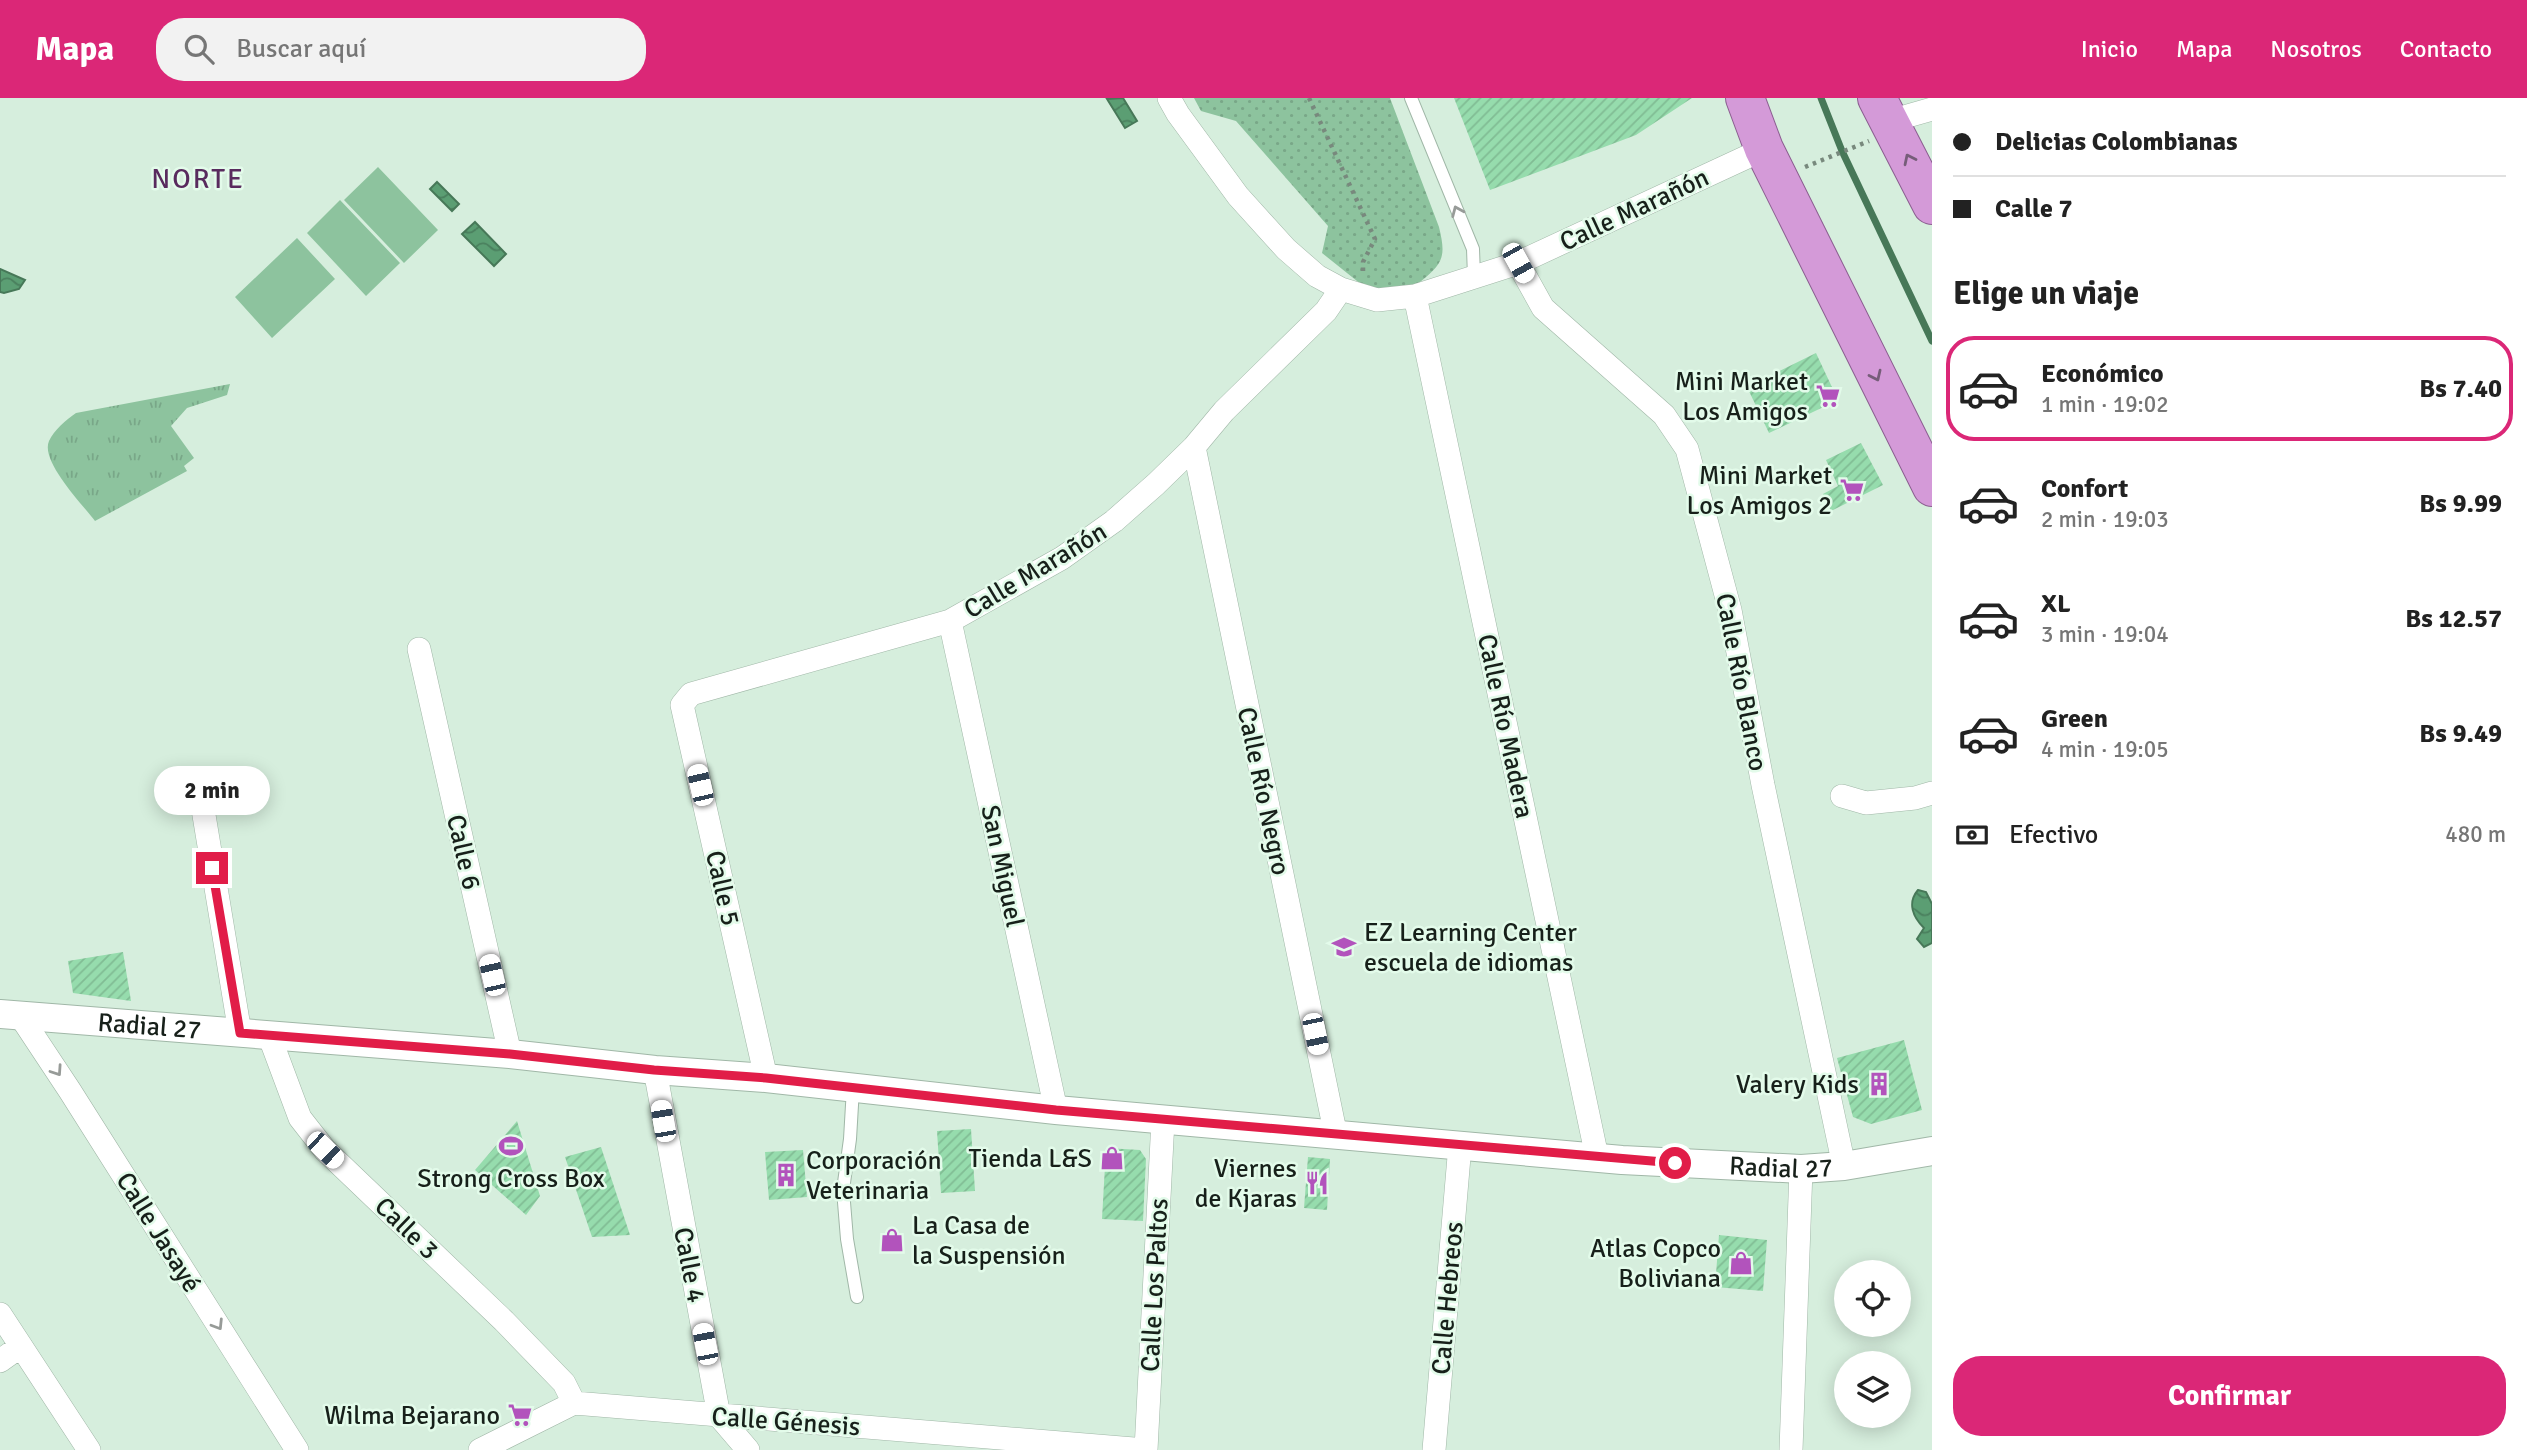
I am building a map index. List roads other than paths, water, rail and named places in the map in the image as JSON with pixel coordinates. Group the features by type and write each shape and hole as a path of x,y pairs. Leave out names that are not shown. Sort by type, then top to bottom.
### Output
{"highway":[{"path":"1745,98 1764,149 1932,487"},
{"path":"1772,98 1800,169 1847,315"},
{"path":"1884,107 1932,205"}],"street":[{"name":"Calle Marañón","path":"1169,98 1238,196 1286,249 1317,276 1352,287 1377,300 1415,296 1518,263 1764,149"},
{"path":"1884,107 1932,108"},
{"name":"Calle Río Blanco","path":"1518,263 1543,308 1664,415 1686,449 1730,610 1763,785 1844,1166"},
{"name":"Calle Marañón","path":"685,699 691,694 950,621 1062,558 1114,521 1194,447 1224,411 1352,287"},
{"name":"Calle Río Madera","path":"1415,296 1597,1157"},
{"name":"Calle Río Negro","path":"1194,447 1336,1136"},
{"name":"San Miguel","path":"950,621 1056,1110"},
{"name":"Calle 6","path":"419,649 510,1054"},
{"name":"Calle 5","path":"685,699 682,705 766,1078"},
{"path":"199,785 240,1033"},
{"path":"1842,796 1866,803 1915,798 1932,793"},
{"name":"Radial 27","path":"10,1014 510,1054 654,1070 766,1078 1056,1110 1675,1163 1801,1169 1844,1166 1932,1151"},
{"name":"Calle Jasayé","path":"10,1014 70,1091 297,1450"},
{"name":"Calle 3","path":"269,1035 300,1118 325,1150 504,1321 564,1383 574,1403"},
{"name":"Calle 4","path":"654,1070 719,1416 748,1450"},
{"name":"Calle Los Paltos","path":"1146,1450 1163,1120"},
{"name":"Calle Hebreos","path":"1434,1450 1460,1145"},
{"path":"1791,1450 1801,1169"},
{"path":"0,1314 89,1450"},
{"path":"0,1361 21,1346"},
{"path":"490,1448 574,1403"},
{"name":"Calle Génesis","path":"574,1403 1146,1450"}],"lane":[{"path":"1411,98 1473,249 1474,275"},
{"path":"853,1088 843,1190 847,1239 857,1297"}],"water":[{"path":"1123,98 1137,121 1125,128 1107,99"},
{"path":"437,182 459,204 452,211 430,189"},
{"path":"475,222 506,254 494,266 462,234"},
{"path":"0,269 25,280 19,289 0,292"},
{"path":"1918,890 1926,892 1932,904 1932,943 1924,947 1917,939 1924,928 1914,915 1912,905"}],"waterway":[{"path":"1821,98 1842,151 1932,341"}],"place":[{"name":"Mini Market Los Amigos","path":"1828,396"},
{"name":"Mini Market Los Amigos 2","path":"1852,490"},
{"name":"EZ Learning Center escuela de idiomas","path":"1344,947"},
{"name":"Valery Kids","path":"1879,1084"},
{"name":"Strong Cross Box","path":"511,1146"},
{"name":"Tienda L&S","path":"1112,1158"},
{"name":"Corporación Veterinaria","path":"786,1175"},
{"name":"Viernes de Kjaras","path":"1317,1183"},
{"name":"La Casa de la Suspensión","path":"892,1240"},
{"name":"Atlas Copco Boliviana","path":"1741,1263"},
{"name":"Wilma Bejarano","path":"520,1415"}],"district":[{"name":"NORTE","path":"198,178"}]}
